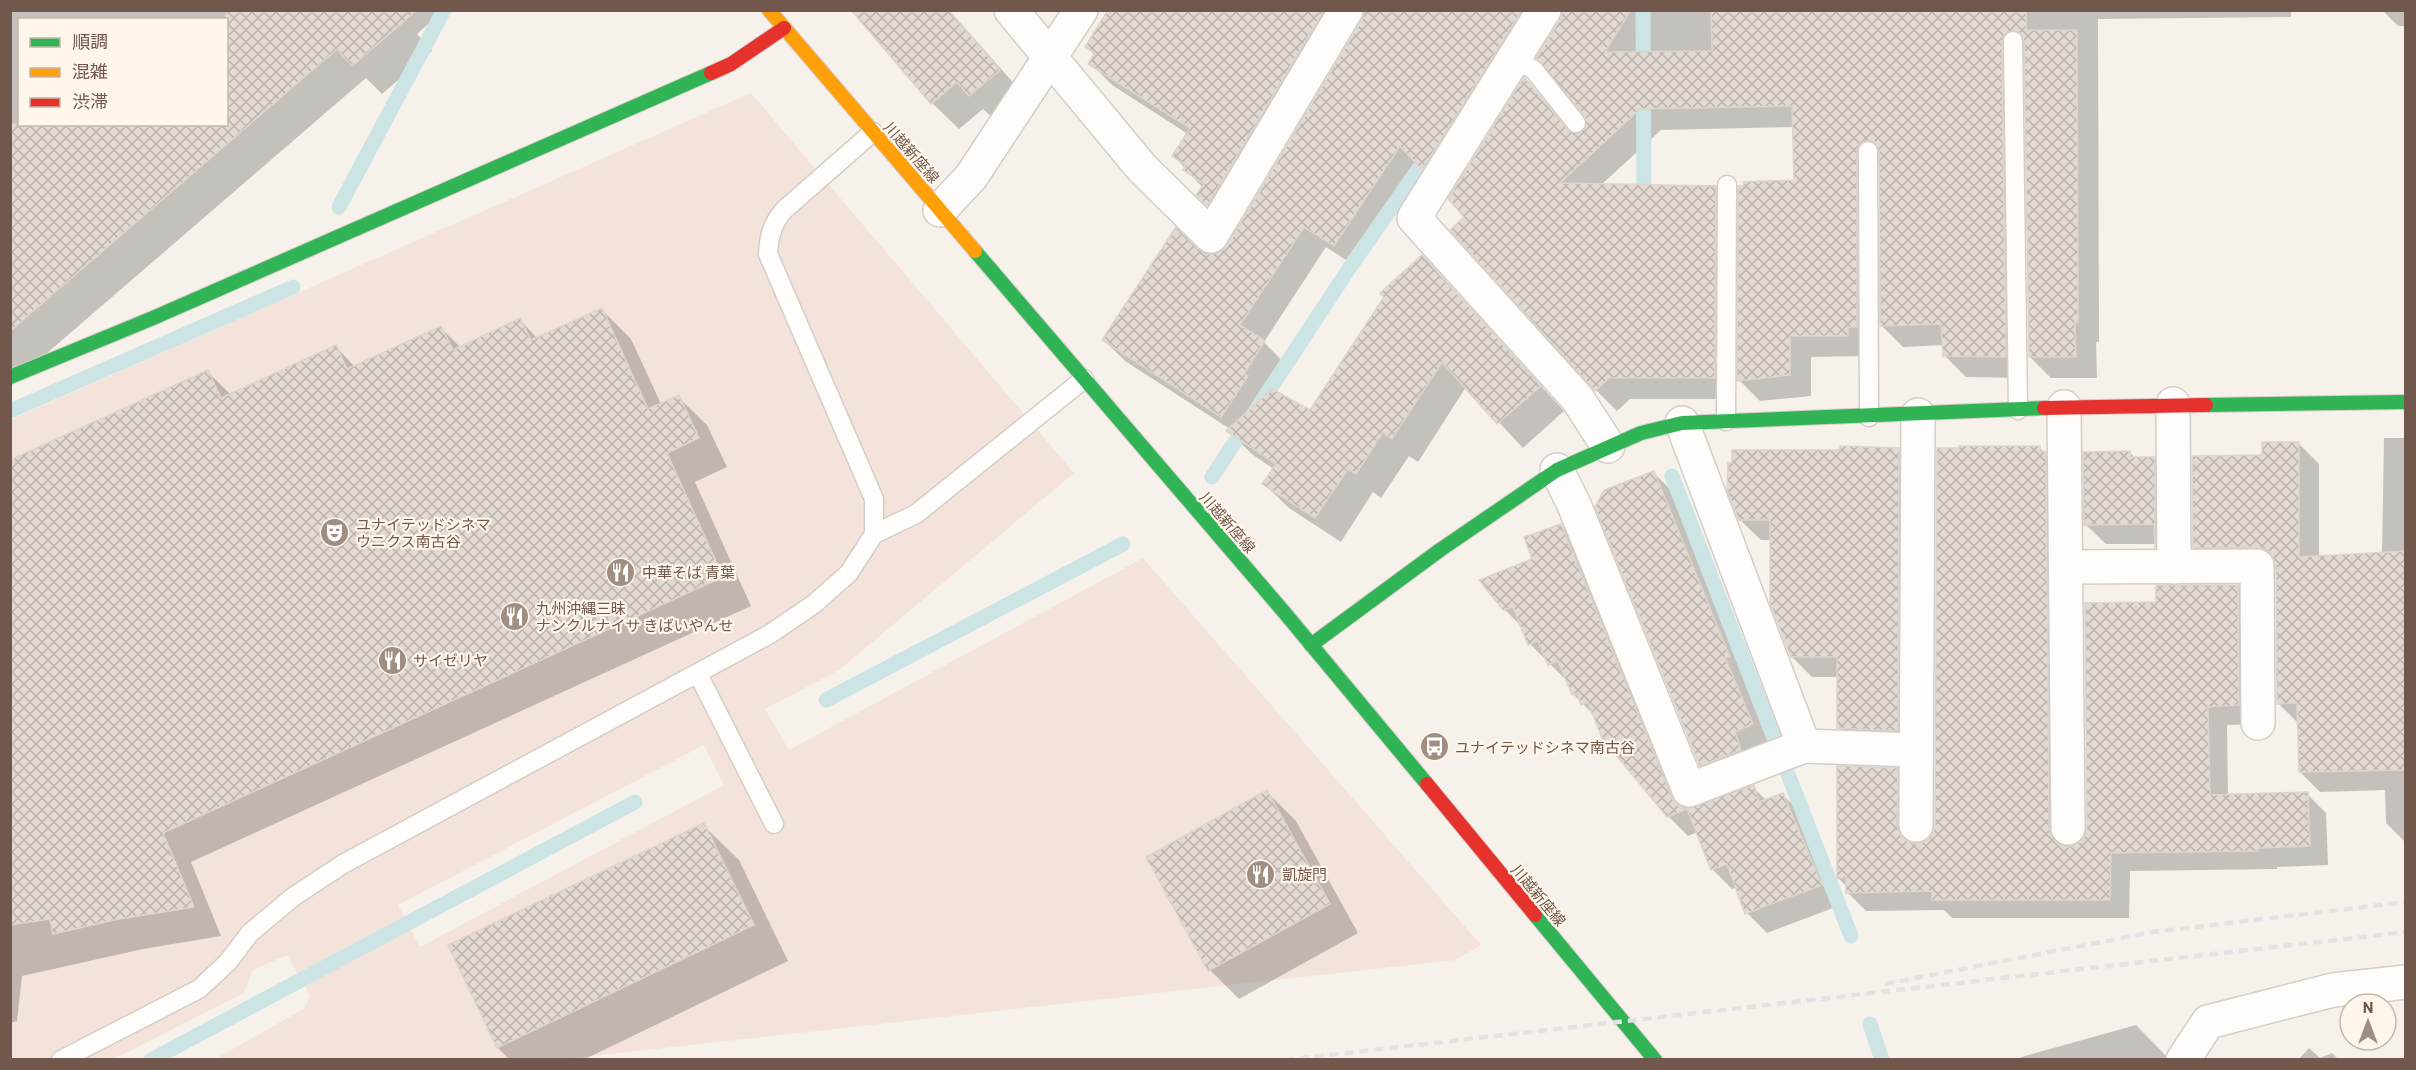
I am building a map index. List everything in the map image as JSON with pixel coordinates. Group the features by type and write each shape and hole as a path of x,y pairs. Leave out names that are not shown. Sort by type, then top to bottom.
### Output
{"street":[{"name":"川越新座線","path":"769,10 1311,645 1655,1059"},
{"path":"1011,10 1142,168 1211,236 1346,10"},
{"path":"940,210 971,177 1081,10"},
{"path":"1544,10 1414,218 1577,398 1608,446"},
{"path":"10,377 153,318 731,64 784,28"},
{"path":"1311,645 1440,550 1557,470 1641,433 1682,423 1918,415 2064,407 2406,402"},
{"path":"2173,404 2174,567"},
{"path":"2064,407 2068,828"},
{"path":"1916,825 1918,415"},
{"path":"1682,423 1804,746"},
{"path":"1557,470 1579,518 1689,790 1804,746 1916,750"},
{"path":"2066,567 2257,566 2258,723"},
{"path":"2183,1059 2208,1022 2333,990 2406,982"}],"lane":[{"path":"2013,41 2018,410"},
{"path":"1514,58 1534,69 1576,123"},
{"path":"873,132 784,210 775,221 769,236 768,254 874,499 874,534"},
{"path":"1868,151 1869,417"},
{"path":"1726,422 1727,186"},
{"path":"60,1059 200,989 267,919 292,897 343,864 770,634 814,604 849,573 874,534 916,514 1084,379"},
{"path":"698,674 774,824"}],"shaded area":[{"path":"751,93 1074,473 839,670 765,709 789,750 1143,558 1481,945 1455,960 565,1059 215,1059 304,1009 310,995 287,955 253,970 244,993 114,1059 11,1059 10,420","holes":["704,745 724,785 420,947 398,905"]}],"building":[{"path":"226,10 417,10 352,66 337,49 10,331 10,124 18,124 18,126 228,126 228,18 226,18"},
{"path":"851,10 948,10 1000,70 969,96 957,82 931,104"},
{"path":"1108,10 1324,10 1207,206 1196,195 1204,184 1183,170 1186,165 1172,156 1190,128 1088,64 1095,53 1085,47"},
{"path":"1365,10 1522,10 1422,170 1400,146 1334,246 1304,227 1240,325 1265,341 1244,374 1248,376 1221,417 1102,340 1176,227 1198,249 1207,254 1218,253 1227,246 1362,20"},
{"path":"1563,10 1631,10 1605,52 1712,51 1711,10 2026,10 2026,30 2077,30 2078,322 2075,322 2076,357 2029,357 2024,41 2019,32 2012,30 2004,35 2002,41 2006,357 1943,356 1941,324 1880,326 1879,151 1874,142 1867,140 1859,145 1857,151 1857,327 1848,327 1848,336 1790,336 1790,375 1737,381 1738,186 1744,186 1743,182 1794,180 1792,106 1640,109 1560,183 1716,186 1715,378 1609,378 1595,391 1450,230 1464,217 1448,199 1524,77 1568,130 1577,134 1586,128 1585,116 1536,58 1560,20"},
{"path":"1422,255 1541,386 1497,424 1442,362 1392,439 1383,432 1356,474 1348,469 1315,518 1262,484 1276,464 1226,431 1272,389 1310,410 1384,297 1380,293"},
{"path":"602,308 648,409 679,395 699,438 667,453 723,577 163,833 194,907 114,920 53,934 50,919 10,925 10,460 208,370 221,398 336,345 347,369 441,326 453,350 520,318 531,340"},
{"path":"2262,442 2299,442 2299,557 2406,551 2406,770 2299,772 2297,703 2277,704 2276,566 2273,557 2267,550 2257,547 2193,548 2192,456 2262,455"},
{"path":"1840,446 1899,448 1898,731 1837,728 1837,657 1791,657 1770,603 1770,520 1739,520 1727,490 1728,463 1732,463 1732,450 1840,450"},
{"path":"1959,446 2040,446 2040,452 2046,452 2049,828 2052,838 2059,845 2068,847 2084,838 2087,828 2085,603 2156,602 2156,585 2238,585 2239,705 2208,707 2210,795 2308,792 2310,846 2258,848 2258,851 2111,853 2110,900 1932,900 1932,891 1846,893 1846,876 1837,879 1837,766 1898,768 1897,825 1900,835 1916,844 1926,841 1932,835 1935,826 1937,448 1959,448"},
{"path":"2130,451 2131,457 2155,457 2155,548 2154,524 2084,525 2083,452"},
{"path":"1654,471 1730,657 1725,657 1753,724 1735,732 1741,750 1700,766 1595,507 1604,490"},
{"path":"1561,524 1672,798 1678,805 1687,809 1667,817 1602,738 1588,702 1581,705 1577,693 1572,695 1558,661 1548,665 1538,641 1528,645 1513,607 1503,610 1479,580 1532,559 1524,537"},
{"path":"1754,785 1759,802 1783,793 1822,885 1745,914 1727,864 1711,870 1687,809"},
{"path":"1267,790 1330,904 1208,971 1146,857"},
{"path":"704,823 754,925 497,1048 448,945"}],"waterway":[{"path":"339,207 444,10"},
{"path":"1643,10 1644,205"},
{"path":"1212,477 1350,267 1431,151"},
{"path":"10,411 293,287"},
{"path":"1672,476 1851,936"},
{"path":"826,700 1123,544"},
{"path":"151,1060 635,802"},
{"path":"1870,1024 1882,1060"}],"railway":[{"path":"1885,984 2153,932 2406,902"},
{"path":"1285,1060 2406,932"}],"traffic: fast":[{"path":"10,377 153,318 711,73"},
{"path":"975,251 1284,612 1427,784"},
{"path":"2206,405 2406,402"},
{"path":"1311,645 1440,550 1557,470 1641,433 1682,423 2044,408"},
{"path":"1535,915 1655,1060"}],"traffic: slow":[{"path":"769,10 975,251"}],"traffic: jam":[{"path":"711,73 731,64 784,28"},
{"path":"2044,408 2206,405"},
{"path":"1427,784 1535,915"}],"place":[{"name":"ユナイテッドシネマ ウニクス南古谷","path":"335,533"},
{"name":"中華そば 青葉","path":"621,572"},
{"name":"九州沖縄三昧 ナンクルナイサ きばいやんせ","path":"515,617"},
{"name":"サイゼリヤ","path":"392,660"},
{"name":"ユナイテッドシネマ南古谷","path":"1434,747"},
{"name":"凱旋門","path":"1261,874"}]}
